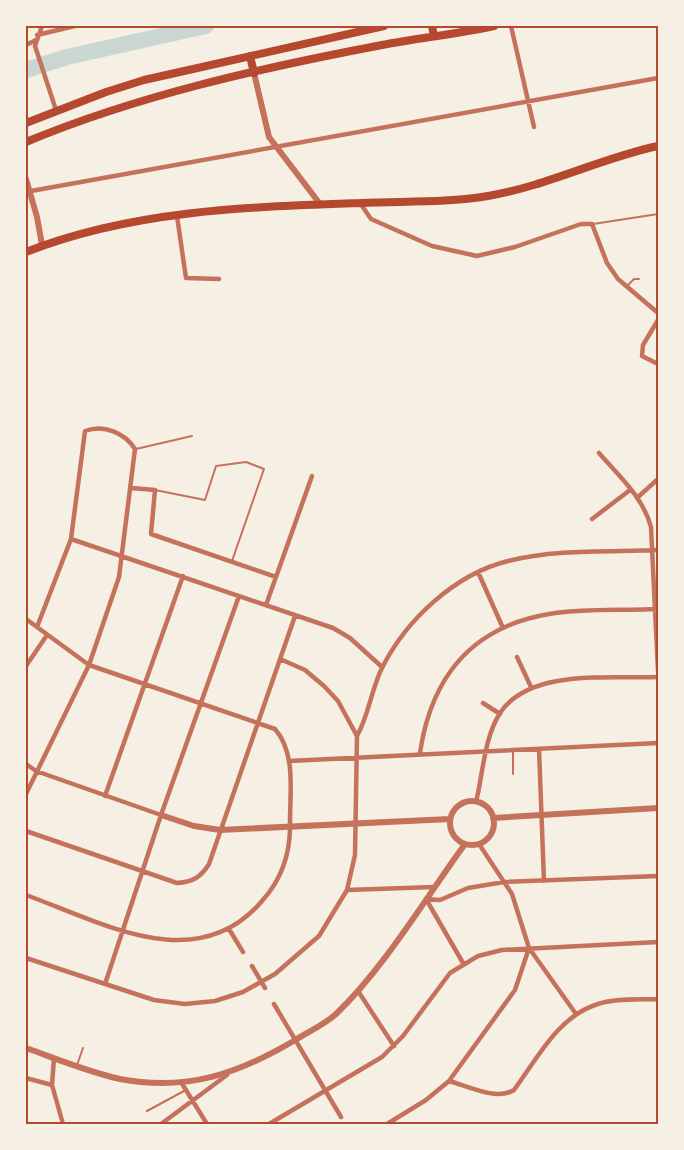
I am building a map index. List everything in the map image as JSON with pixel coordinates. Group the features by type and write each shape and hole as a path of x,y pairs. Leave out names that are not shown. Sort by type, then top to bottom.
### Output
{"main road":[{"path":"26,123 56,110 144,80 384,26"},
{"path":"432,26 434,36"},
{"path":"26,142 119,106 254,73 494,26"},
{"path":"250,56 254,73"},
{"path":"26,252 42,245 176,214 489,196 546,182 658,146"}],"street":[{"path":"42,26 36,40 56,110"},
{"path":"26,45 75,26"},
{"path":"511,26 534,126"},
{"path":"254,73 265,124 276,148 320,204"},
{"path":"31,191 658,78"},
{"path":"26,179 31,191 42,245"},
{"path":"360,203 371,219 432,246 477,256 515,248 581,224 592,224 607,263 627,286 658,313"},
{"path":"176,214 186,278 219,279"},
{"path":"658,320 643,345 642,356 658,364"},
{"path":"26,794 89,664 119,577 135,449 124,435 116,432 85,431 71,538 38,627"},
{"path":"599,453 638,497 649,520 658,671"},
{"path":"266,605 312,476"},
{"path":"638,497 658,479"},
{"path":"131,488 155,490 151,534 276,577"},
{"path":"592,519 630,490"},
{"path":"71,538 333,628 350,638 382,667"},
{"path":"26,958 154,1000 185,1004 215,1001 243,992 261,982 298,957 319,936 347,890 355,855 357,736 364,724 371,694 382,667 404,632 429,606 478,572 507,561 536,556 658,550"},
{"path":"478,572 502,628"},
{"path":"105,796 183,576"},
{"path":"105,984 125,930 161,815 240,596"},
{"path":"420,753 425,724 433,698 450,670 478,642 502,628 551,613 656,609"},
{"path":"26,831 177,883 190,882 202,874 209,864 256,721 295,615"},
{"path":"26,619 89,664 275,729 284,739 288,749 291,826 283,871 271,891 255,910 229,929 188,942 170,942 125,930 26,895"},
{"path":"26,666 47,635"},
{"path":"516,657 531,687"},
{"path":"280,659 305,670 324,686 338,701 357,736"},
{"path":"476,802 486,751 500,714 514,698 531,687 550,681 658,677"},
{"path":"483,703 500,714"},
{"path":"289,761 420,753 538,750 658,742"},
{"path":"538,750 544,881"},
{"path":"26,764 36,771 105,796 194,826 220,830 450,819"},
{"path":"469,801 476,802 487,807 493,818 492,831 479,844 465,844 451,832 450,819 457,807 469,801"},
{"path":"493,818 658,808"},
{"path":"161,1125 227,1075 260,1061 334,1016 358,991 465,844"},
{"path":"479,844 504,882 519,913 529,948 576,1014"},
{"path":"426,899 440,900 468,888 504,882 658,876"},
{"path":"347,890 434,887"},
{"path":"426,899 464,963"},
{"path":"229,929 243,952"},
{"path":"269,1125 382,1057 394,1046 446,978 464,963 486,954 529,948 658,942"},
{"path":"387,1125 449,1081 515,990 529,948"},
{"path":"252,966 265,988"},
{"path":"358,991 394,1046"},
{"path":"449,1081 497,1095 507,1095 514,1090 561,1026 576,1014 597,1004 613,1001 658,999"},
{"path":"274,1004 341,1117"},
{"path":"26,1048 122,1079 181,1082 227,1075"},
{"path":"54,1058 52,1085 63,1125"},
{"path":"26,1078 52,1085"},
{"path":"181,1082 207,1125"},
{"path":"399,1117 404,1125"}],"lane":[{"path":"592,224 658,214"},
{"path":"627,286 634,279 639,279"},
{"path":"135,449 192,436"},
{"path":"155,490 205,500 216,466 246,462 264,470 232,561"},
{"path":"513,750 513,774"},
{"path":"77,1065 83,1048"},
{"path":"147,1111 186,1090"}],"waterway":[{"path":"26,70 67,57 206,26"}]}
